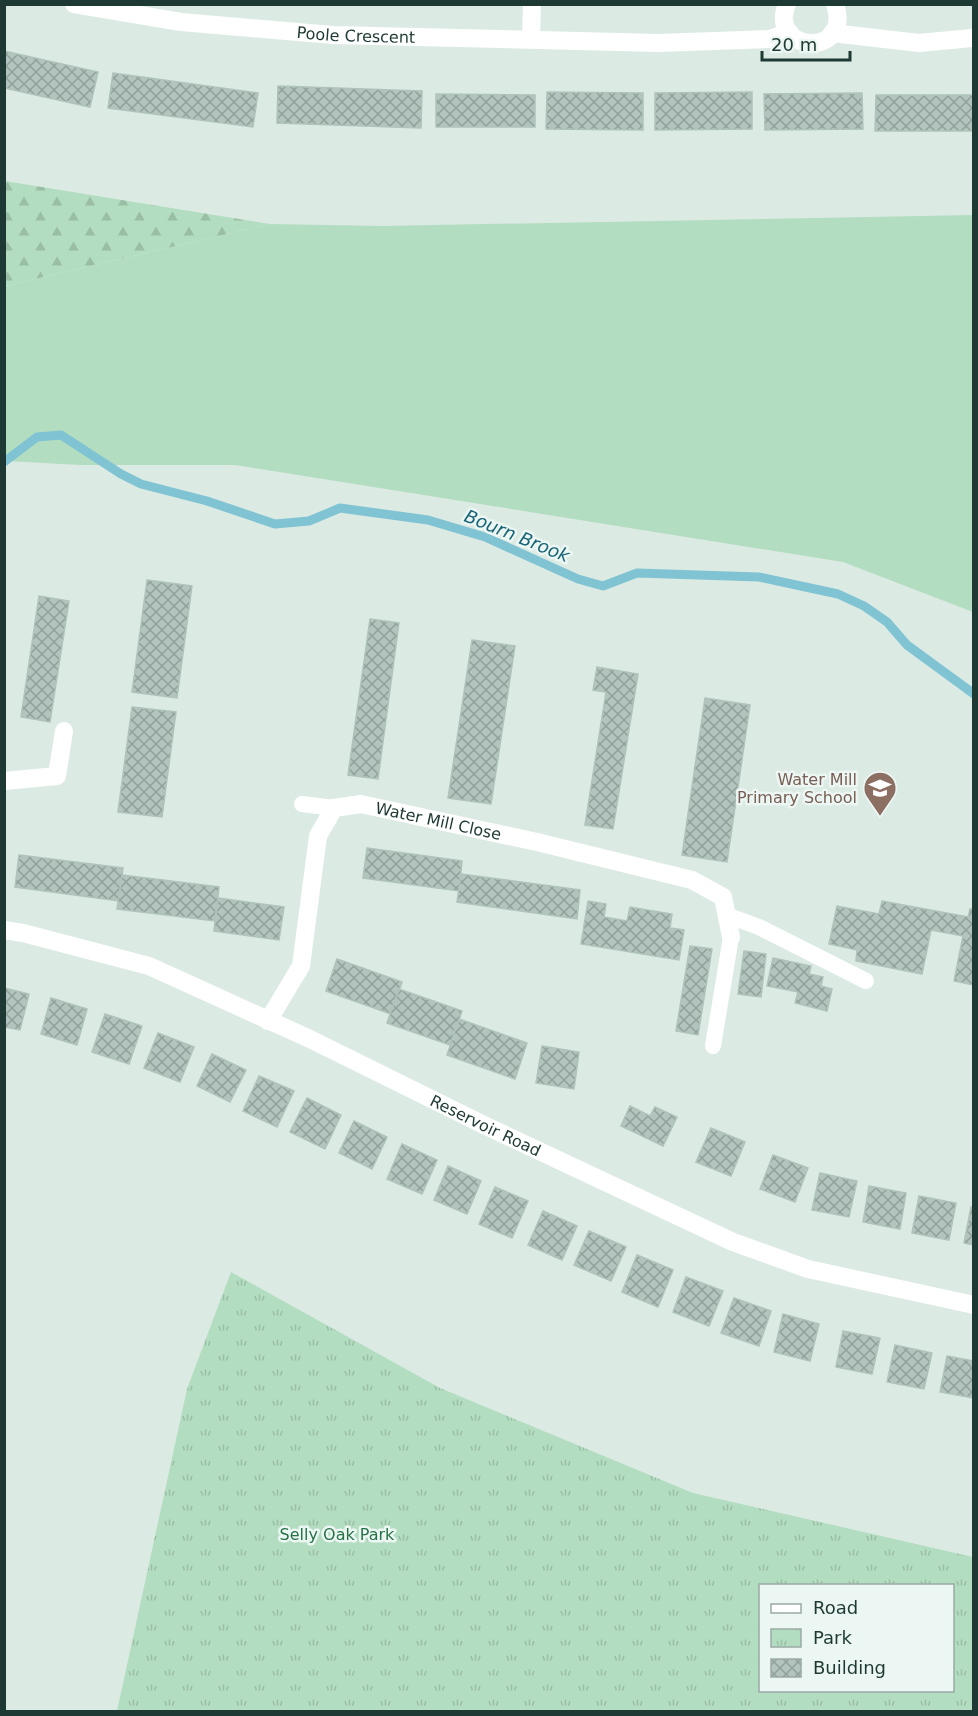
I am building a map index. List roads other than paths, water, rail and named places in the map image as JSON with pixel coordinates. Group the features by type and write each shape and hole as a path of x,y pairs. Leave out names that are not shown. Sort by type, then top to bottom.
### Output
{"street":[{"name":"Poole Crescent","path":"74,4 182,13 333,35 658,44 770,39 789,32"},
{"path":"531,39 532,4"},
{"path":"787,4 784,16 789,32 795,39 810,44 826,39 832,33 837,24 838,15 835,4"},
{"path":"832,33 919,43 972,38"},
{"path":"4,781 57,776 64,731"},
{"name":"Water Mill Close","path":"334,808 361,804 408,813 692,880 723,897 730,937"},
{"path":"268,1021 301,966 318,836 334,808"},
{"name":"Reservoir Road","path":"4,930 149,966 310,1039 486,1126 733,1242 808,1269 974,1305"}],"lane":[{"path":"302,804 334,808"},
{"path":"726,915 759,927 866,981"},
{"path":"713,1046 730,937"}],"waterway":[{"name":"Bourn Brook","path":"4,462 37,437 61,435 121,474 141,484 207,501 275,524 309,521 340,508 428,520 485,537 578,579 603,586 637,573 759,577 838,594 864,606 887,622 907,645 974,694"}],"place":[{"name":"Water Mill Primary School","path":"880,817"}],"park label":[{"name":"Selly Oak Park","path":"337,1534"}]}
